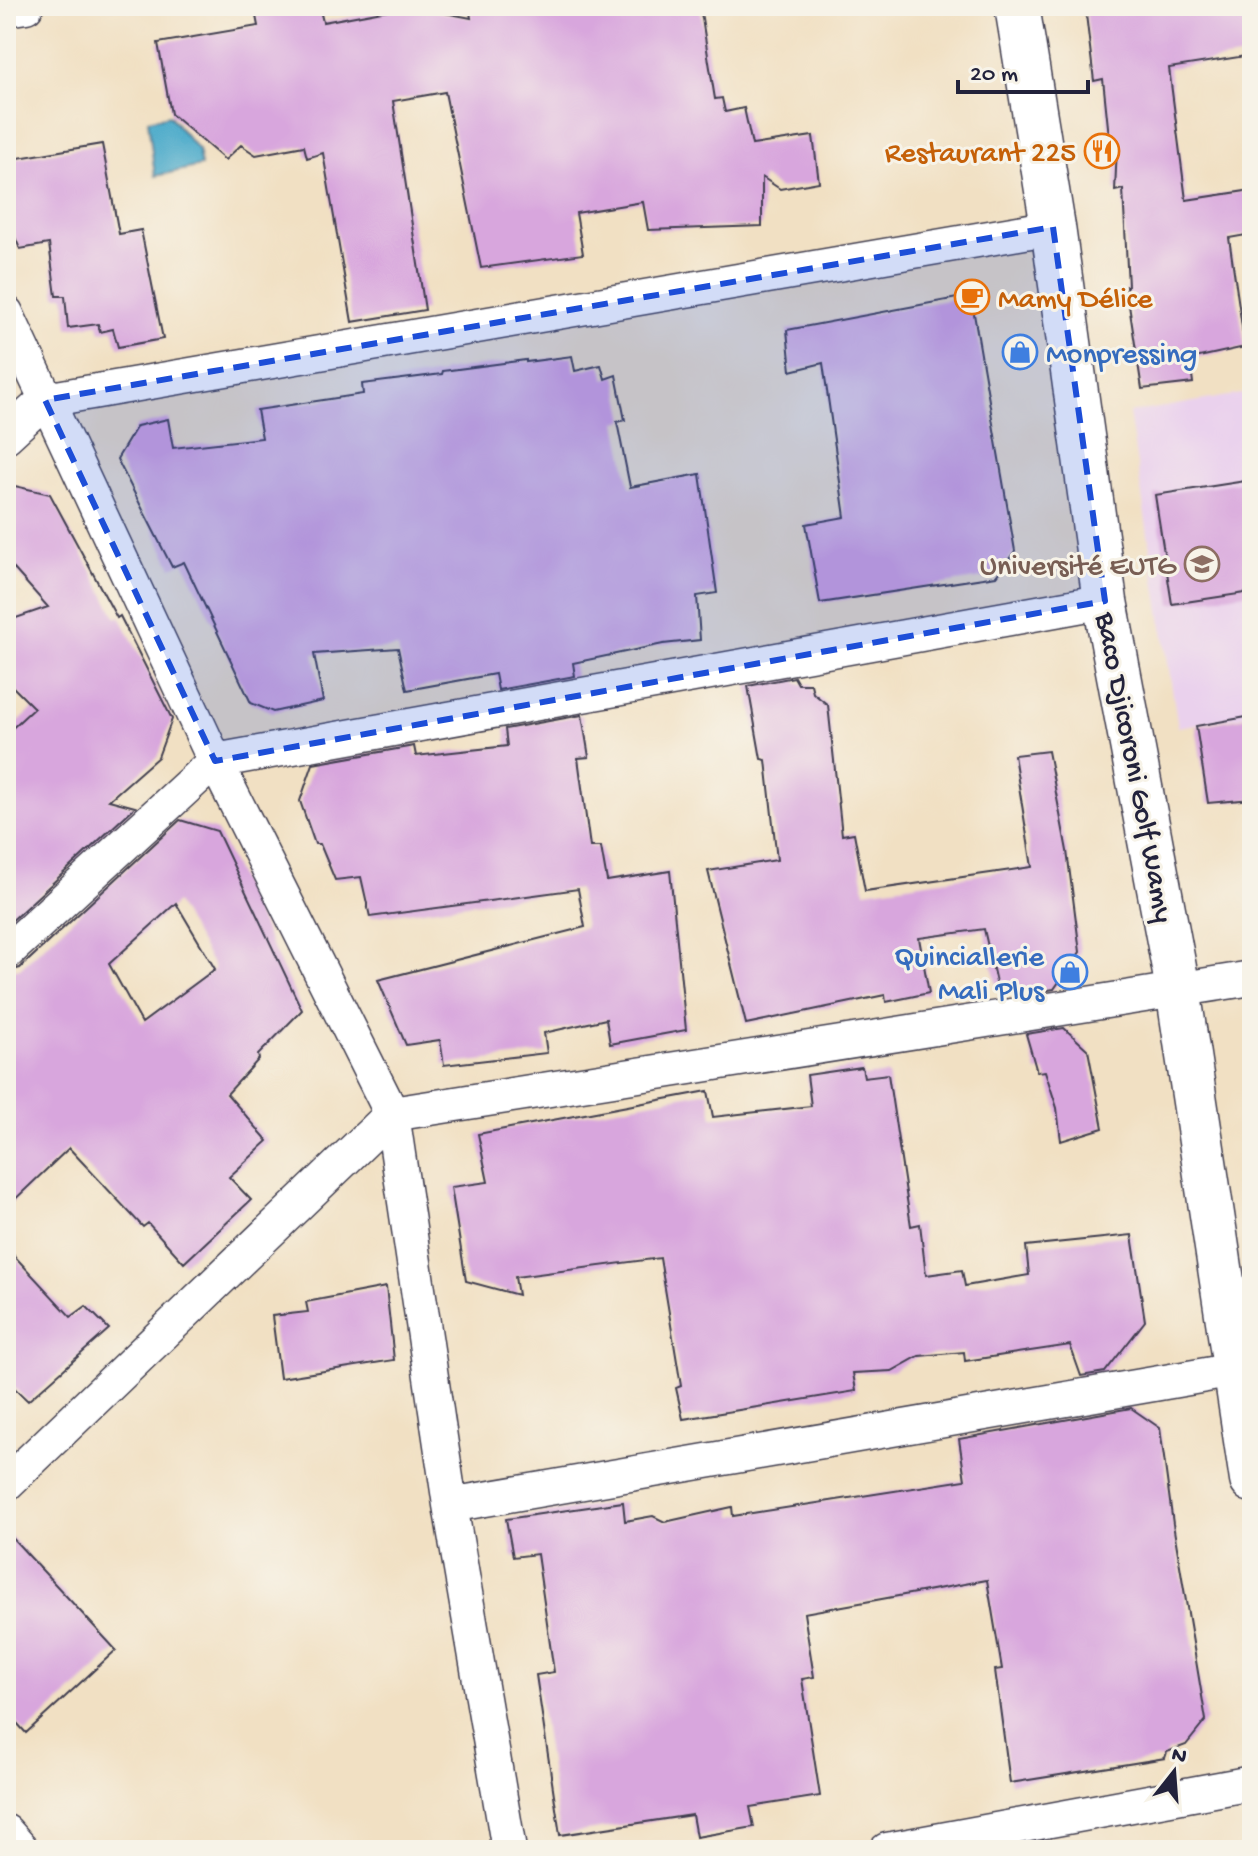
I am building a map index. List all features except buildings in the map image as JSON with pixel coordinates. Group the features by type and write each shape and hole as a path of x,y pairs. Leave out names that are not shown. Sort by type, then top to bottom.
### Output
{"street":[{"path":"6,9 26,6"},
{"name":"Baco Djicoroni Golf Wamy","path":"1017,6 1053,227 1105,601 1178,989 1252,1480"},
{"path":"6,436 45,400 1053,227"},
{"path":"6,313 215,761 392,1114 450,1505 509,1850"},
{"path":"6,953 215,761 1105,601"},
{"path":"6,1484 392,1114 1252,978"},
{"path":"450,1505 1235,1370"},
{"path":"887,1850 1252,1783"},
{"path":"6,1832 22,1850"}],"highlighted area":[{"path":"1053,227 1105,601 215,761 45,400"}],"shaded area":[{"name":"Université EUTG","path":"1252,392 1252,715 1178,727 1129,413"}],"water":[{"path":"169,115 198,150 201,166 155,176 148,120"}],"place":[{"name":"Restaurant 225","path":"1102,151"},
{"name":"Mamy Délice","path":"972,297"},
{"name":"Monpressing","path":"1020,352"},
{"name":"Université EUTG","path":"1202,564"},
{"name":"Quinciallerie Mali Plus","path":"1070,972"}]}
